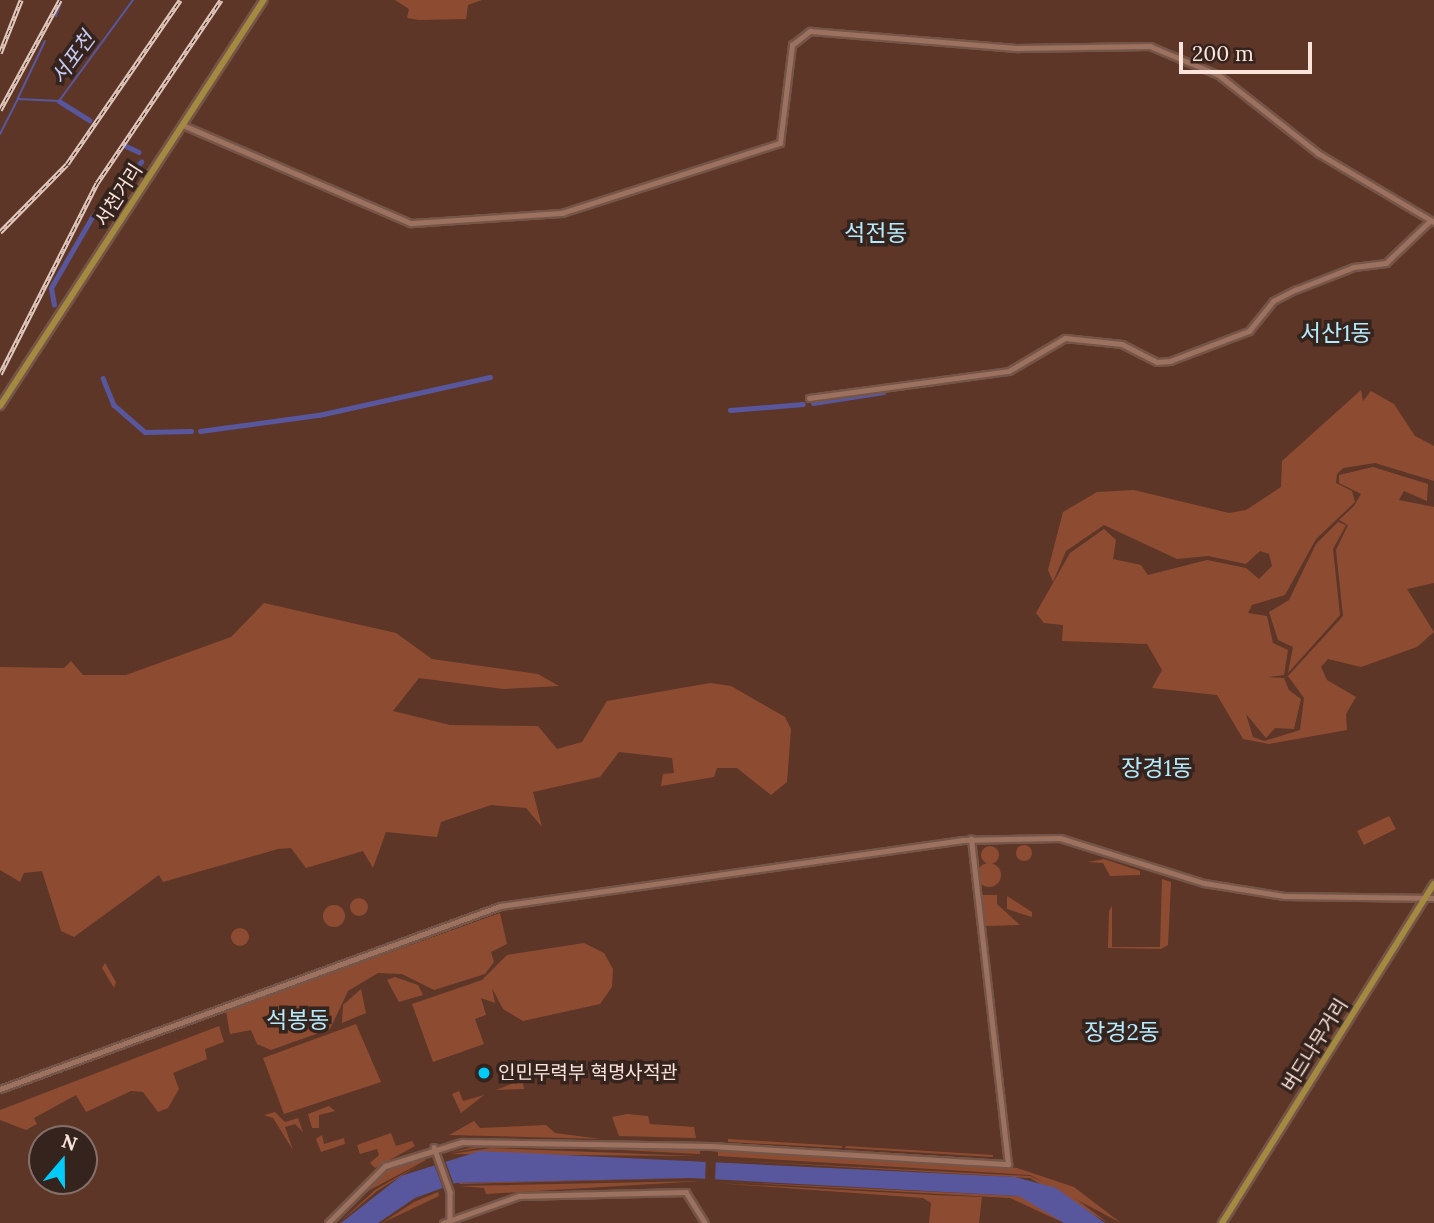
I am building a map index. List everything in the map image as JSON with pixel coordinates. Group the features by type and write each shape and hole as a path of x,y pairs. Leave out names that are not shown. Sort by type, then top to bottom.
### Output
{"main road":[{"name":"서천거리","path":"0,406 264,0"},
{"path":"0,1089 513,903 971,839 1060,838 1248,892 1434,898"},
{"name":"버드나무거리","path":"1223,1223 1434,884"}],"street":[{"path":"183,125 398,220 562,214 780,143 792,45 810,31 1018,48 1150,46 1219,75 1318,153 1433,221 1386,264 1354,267 1295,290 1273,301 1249,331 1170,361 1157,362 1122,344 1065,338 1009,371 809,398"},
{"path":"328,1223 386,1166 434,1147 523,1140 698,1146 1008,1164 971,839"},
{"path":"434,1147 450,1190 450,1220"},
{"path":"443,1223 519,1196 686,1192 705,1223"}],"shaded area":[{"path":"395,0 482,0 468,5 466,19 419,20 407,18 409,9"},
{"path":"1361,390 1363,401 1371,391 1394,404 1415,436 1434,446 1434,481 1375,463 1343,468 1337,474 1336,483 1352,491 1355,502 1316,539 1285,595 1252,605 1248,613 1267,616 1273,643 1288,650 1284,675 1267,677 1284,678 1289,690 1301,699 1294,729 1275,728 1266,738 1246,714 1253,737 1264,741 1300,730 1304,698 1288,676 1343,616 1336,550 1348,525 1339,520 1354,506 1361,494 1339,483 1339,475 1373,467 1428,484 1427,501 1404,491 1399,500 1434,507 1434,583 1407,589 1434,632 1417,647 1361,667 1328,659 1321,667 1327,680 1356,697 1346,714 1347,730 1269,744 1243,739 1217,695 1152,688 1162,670 1147,644 1062,641 1063,625 1044,623 1036,613 1070,553 1104,529 1116,540 1113,559 1141,565 1148,575 1207,560 1246,568 1259,579 1272,566 1269,554 1260,551 1246,564 1208,556 1177,559 1104,525 1066,551 1053,582 1048,570 1063,512 1097,492 1134,490 1229,513 1246,510 1281,487 1282,461"},
{"path":"1338,522 1346,525 1333,549 1340,615 1288,673 1293,647 1278,640 1269,612 1289,600 1316,544"},
{"path":"264,603 396,633 432,659 538,674 559,686 503,689 419,678 393,711 450,725 538,726 557,749 582,742 607,701 710,683 731,686 785,717 791,729 787,782 771,795 737,768 717,768 714,777 661,786 663,774 674,773 672,758 619,752 600,777 533,792 542,827 526,808 491,805 441,822 437,837 386,832 373,868 363,851 306,868 291,848 278,849 163,882 159,875 74,937 61,931 42,871 24,873 20,882 0,870 0,667 64,668 71,661 83,675 126,675 231,637"},
{"path":"1389,816 1396,829 1364,845 1357,831"},
{"path":"1021,845 1027,845 1032,853 1030,859 1021,861 1016,856 1016,850"},
{"path":"990,846 996,849 999,855 996,861 990,864 984,861 981,855 984,849"},
{"path":"1104,859 1140,871 1140,875 1110,876 1103,863 1088,862"},
{"path":"989,863 1000,870 1001,875 994,886 989,887 978,880 977,875 984,864"},
{"path":"1162,879 1171,882 1168,945 1161,949 1108,948 1109,911 1112,906 1112,947 1160,947"},
{"path":"982,895 997,895 997,904 1020,925 986,926"},
{"path":"1007,896 1032,912 1032,917 1007,909"},
{"path":"355,898 363,898 368,907 366,914 355,916 350,911 350,903"},
{"path":"334,905 342,908 345,916 342,924 334,927 326,924 323,916 326,908"},
{"path":"500,913 507,944 491,952 494,962 485,974 434,990 402,974 378,973 348,991 330,1029 271,1050 257,1044 251,1030 230,1034 226,1011"},
{"path":"240,928 246,931 249,937 246,943 240,946 234,943 231,937 234,931"},
{"path":"584,943 604,953 613,969 612,987 600,1004 523,1021 503,1009 492,988 495,1003 481,998 486,1015 475,1019 484,1044 433,1062 412,1004 482,980 507,955"},
{"path":"105,963 116,982 114,988 102,968"},
{"path":"395,977 418,985 423,995 399,1002 387,980"},
{"path":"361,989 366,1013 342,1023 343,1005"},
{"path":"356,1024 381,1082 284,1114 263,1058"},
{"path":"219,1026 224,1042 205,1049 207,1059 173,1073 179,1089 168,1108 158,1112 143,1092 131,1091 86,1112 76,1095 34,1118 37,1124 28,1125 26,1130 0,1120 0,1110"},
{"path":"521,1069 524,1089 496,1090 519,1081"},
{"path":"459,1091 463,1101 484,1095 461,1113 452,1094"},
{"path":"329,1106 335,1111 319,1115 319,1128 312,1128 308,1114"},
{"path":"275,1112 285,1122 298,1118 303,1132 295,1124 285,1127 293,1150 273,1118 264,1115"},
{"path":"627,1114 648,1116 650,1124 694,1127 696,1138 619,1136 612,1117"},
{"path":"474,1121 480,1128 546,1125 555,1133 601,1139 449,1135"},
{"path":"391,1133 396,1146 412,1141 415,1146 375,1168 370,1163 379,1155 377,1149 360,1154 357,1145"},
{"path":"322,1135 324,1144 344,1138 345,1144 321,1152 316,1139"},
{"path":"728,1139 842,1146 842,1148 728,1142"},
{"path":"492,1143 618,1146 618,1150 492,1146 448,1153"},
{"path":"621,1146 700,1150 700,1154 621,1150"},
{"path":"491,1148 621,1153 696,1156 451,1154"},
{"path":"845,1148 993,1155 993,1157"},
{"path":"845,1150 990,1159 846,1152"},
{"path":"480,1151 1015,1177 1056,1188 1105,1223 1064,1223 1019,1196 691,1178 456,1183 415,1198 378,1223 341,1223 401,1176"},
{"path":"718,1151 1017,1168 1074,1187 1121,1223 1030,1175 718,1156"},
{"path":"419,1157 426,1160 353,1199 387,1171"},
{"path":"722,1160 1030,1176 1068,1193 1108,1223 1030,1178"},
{"path":"420,1164 377,1191 339,1223 375,1190"},
{"path":"702,1178 460,1184 459,1183"},
{"path":"702,1181 486,1194 484,1188 460,1186"},
{"path":"716,1181 1019,1196 1035,1201 1064,1223 1010,1198"},
{"path":"716,1183 982,1197 979,1223 929,1223 931,1203 923,1198"},
{"path":"438,1192 439,1196 382,1223 414,1202"}],"pier":[{"path":"443,1155 455,1187 444,1191 432,1159"},
{"path":"706,1155 716,1156 715,1182 705,1182"}],"waterway":[{"name":"서포천","path":"0,134 18,99 59,101 133,0"},
{"path":"56,16 61,2"},
{"path":"18,98 45,41"},
{"path":"59,101 90,120"},
{"path":"126,146 139,152"},
{"path":"54,305 51,288 92,217 141,162"},
{"path":"200,431 319,415 490,377"},
{"path":"103,378 114,405 145,432 191,431"},
{"path":"813,403 883,392"},
{"path":"730,410 803,404"}],"railway":[{"path":"0,53 21,0"},
{"path":"0,110 60,0"},
{"path":"0,232 67,164 180,0"},
{"path":"0,374 97,183 221,0"}],"place":[{"name":"인민무력부 혁명사적관","path":"484,1073"}],"district":[{"name":"석전동","path":"876,233"},
{"name":"서산1동","path":"1336,333"},
{"name":"장경1동","path":"1157,768"},
{"name":"석봉동","path":"298,1020"},
{"name":"장경2동","path":"1122,1032"}]}
